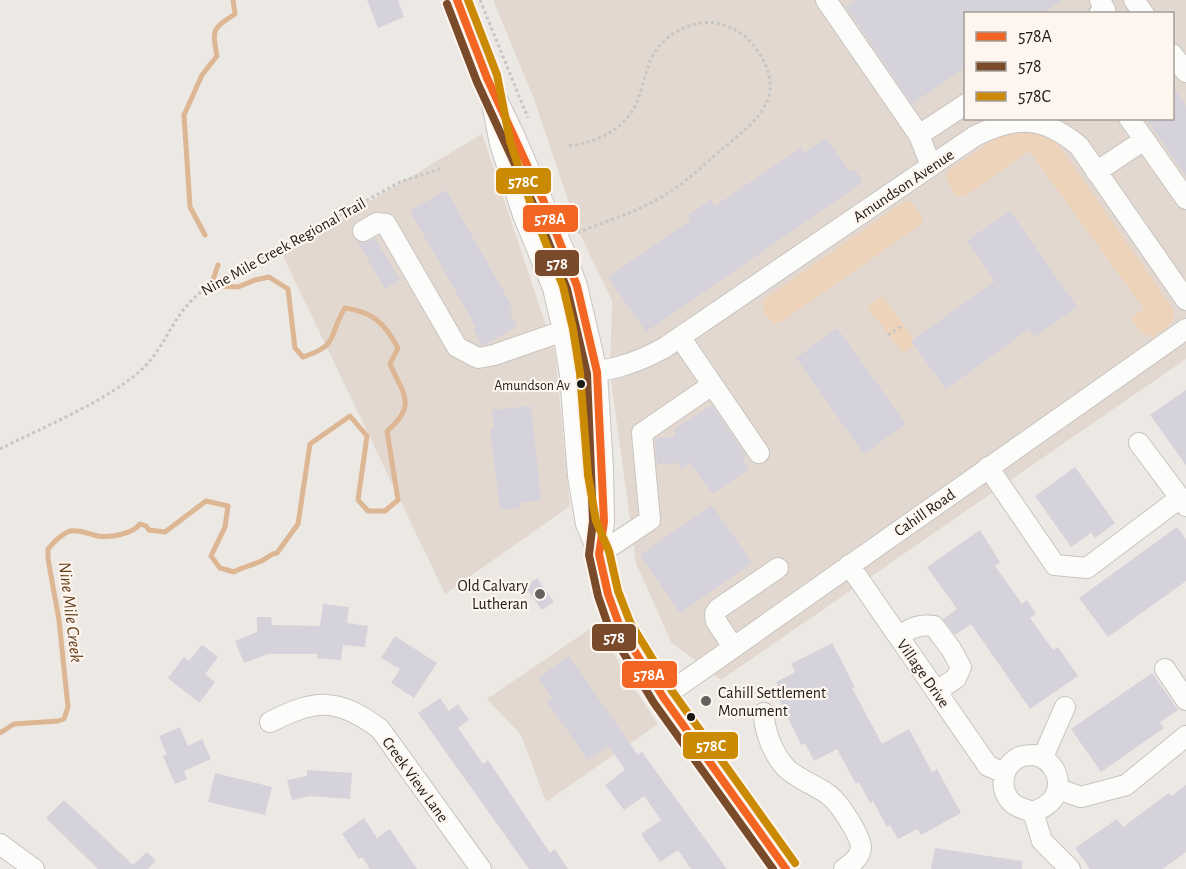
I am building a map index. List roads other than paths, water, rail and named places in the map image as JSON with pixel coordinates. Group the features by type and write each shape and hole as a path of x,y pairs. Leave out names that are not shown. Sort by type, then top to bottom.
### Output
{"street":[{"path":"457,0 487,78 515,137 577,286 597,372 604,522 599,554"},
{"path":"826,0 919,135 931,166"},
{"path":"1174,55 1186,72"},
{"path":"487,78 500,144 524,215 553,288 570,375 578,476 586,524 599,554 608,594 620,627 663,697 786,869"},
{"path":"919,135 964,105"},
{"name":"Amundson Avenue","path":"570,375 618,369 643,360 975,136 996,125 1026,120 1062,132 1079,146 1186,300"},
{"path":"1130,120 1186,199"},
{"path":"1096,172 1144,140"},
{"path":"363,231 377,223 386,225 458,347 478,358 494,355 563,331"},
{"name":"Cahill Road","path":"663,697 1186,328"},
{"path":"680,337 759,453"},
{"path":"599,554 650,520 642,433 712,385"},
{"path":"988,468 1055,565 1087,568 1183,502 1139,443"},
{"name":"Village Drive","path":"849,565 988,766 1005,773"},
{"path":"733,647 714,614 778,568"},
{"path":"899,636 922,624 934,626 951,649 961,667 956,678 937,691"},
{"path":"1165,669 1186,700"},
{"name":"Creek View Lane","path":"270,722 297,708 320,704 342,707 362,715 380,729 481,869"},
{"path":"1043,757 1065,707"},
{"path":"764,713 764,724 768,736 780,760 800,779 829,794 858,838 861,848 858,857 844,869"},
{"path":"1058,789 1081,797 1126,784 1186,736"},
{"path":"1023,756 1043,757 1056,771 1058,789 1048,804 1033,812 1013,804 1007,797 1004,789 1005,773 1014,760 1023,756"},
{"path":"1033,812 1042,841 1070,869"},
{"path":"3,846 34,869"}],"waterway":[{"name":"Nine Mile Creek","path":"205,235 190,207 184,115 202,75 217,56 214,35 218,27 235,14 233,0"},
{"name":"Nine Mile Creek","path":"0,733 14,724 64,719 68,707 59,620 48,559 48,549 64,534 77,531 98,536 114,536 127,533 140,524 149,530 165,532 206,501 228,506 225,527 211,556 220,568 234,572 261,561 277,553 298,524 310,444 350,416 367,436 358,500 368,511 385,511 398,500 387,431 402,414 405,399 390,364 398,348 388,332 378,320 371,316 345,308 328,344 315,353 303,357 295,348 288,289 269,277 238,287 218,286 213,280 218,265"}],"place":[{"name":"Amundson Av","path":"581,384"},
{"name":"Old Calvary Lutheran","path":"540,594"},
{"name":"Cahill Settlement Monument","path":"706,701"}]}
